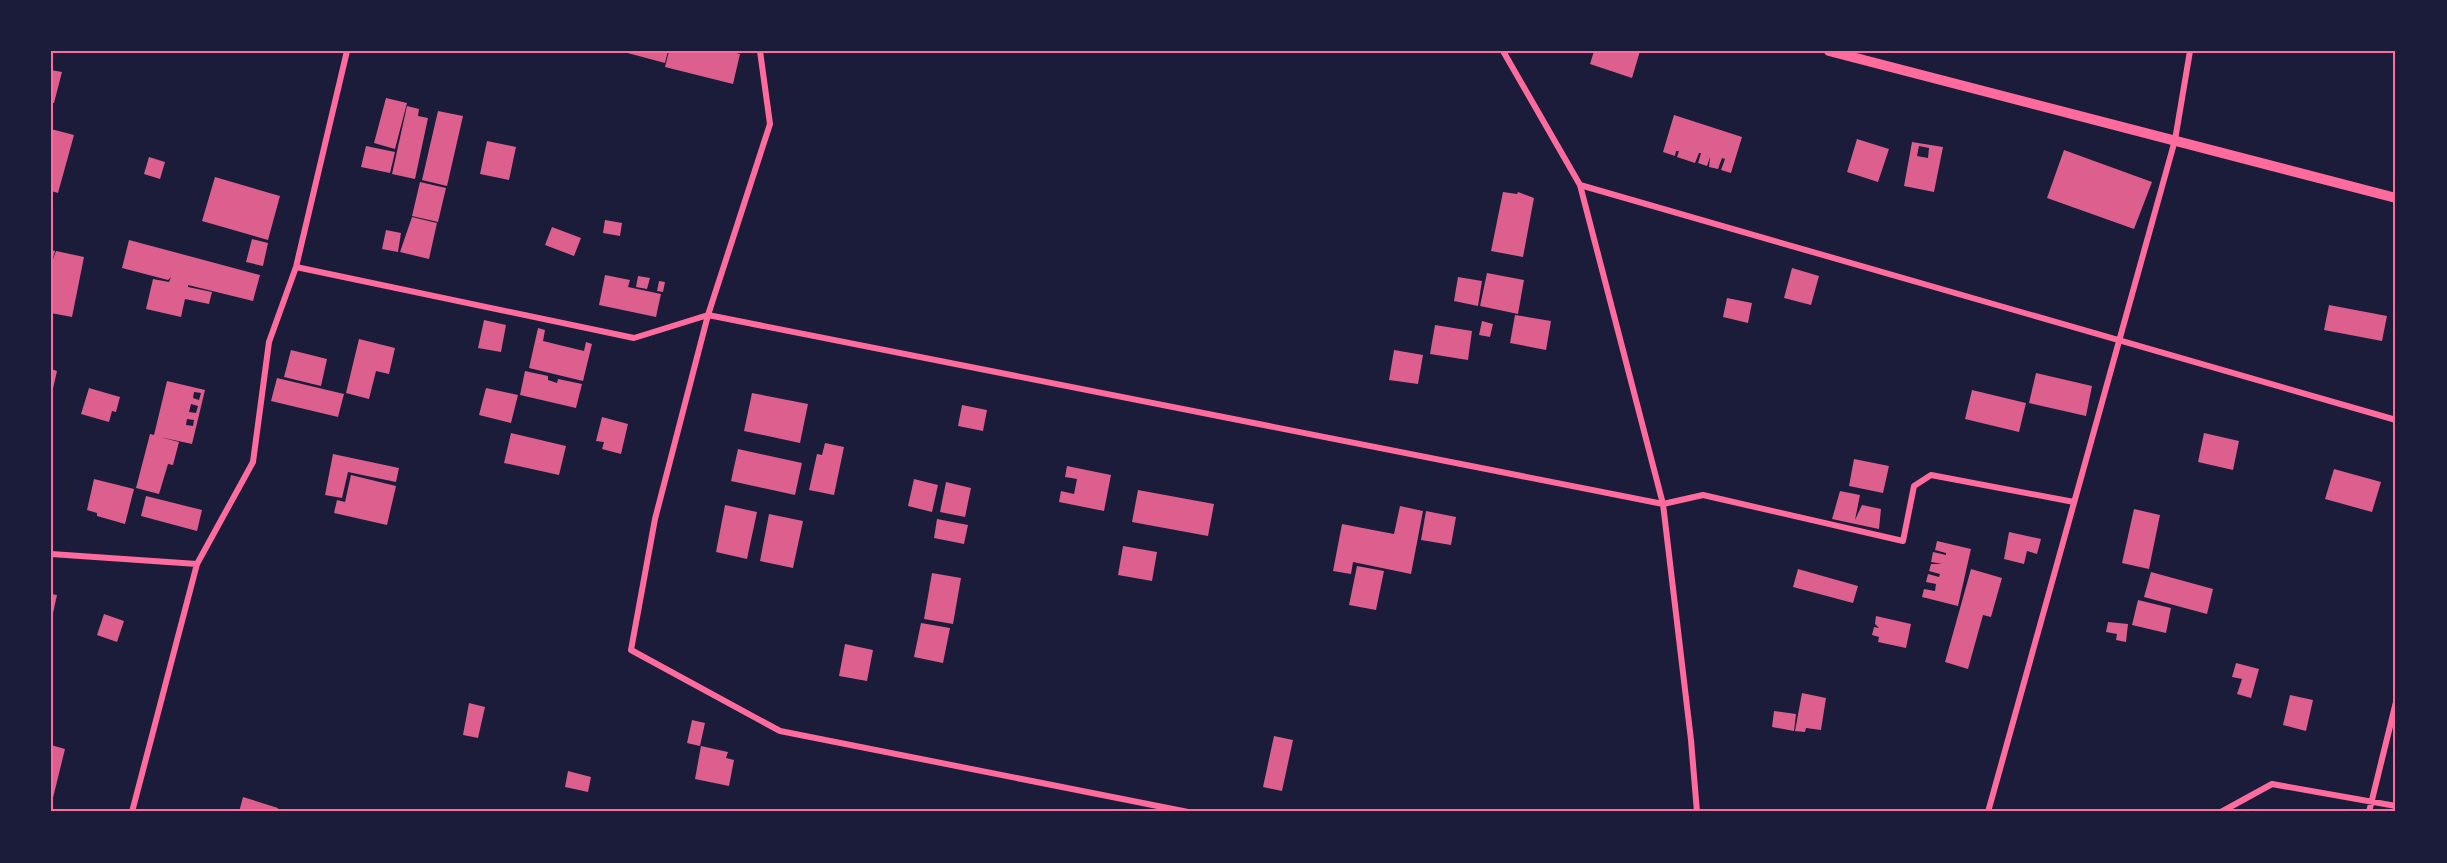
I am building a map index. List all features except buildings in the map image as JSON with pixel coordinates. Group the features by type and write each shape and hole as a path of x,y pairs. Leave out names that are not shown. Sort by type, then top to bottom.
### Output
{"street":[{"path":"132,812 197,564 253,462 269,342 296,267 347,51"},
{"path":"760,51 770,124 708,315 655,519 631,650 780,731 1188,812"},
{"path":"1503,51 1580,185 1663,504 1691,740 1696,812"},
{"path":"1829,51 2396,198"},
{"path":"1988,812 2175,140 2190,51"},
{"path":"1580,185 2396,420"},
{"path":"296,267 634,338 708,315 1663,504 1703,495 1903,541 1914,486 1931,475 2074,502"},
{"path":"51,554 197,564"},
{"path":"2369,812 2396,702"},
{"path":"2221,812 2272,784 2396,806"}]}
